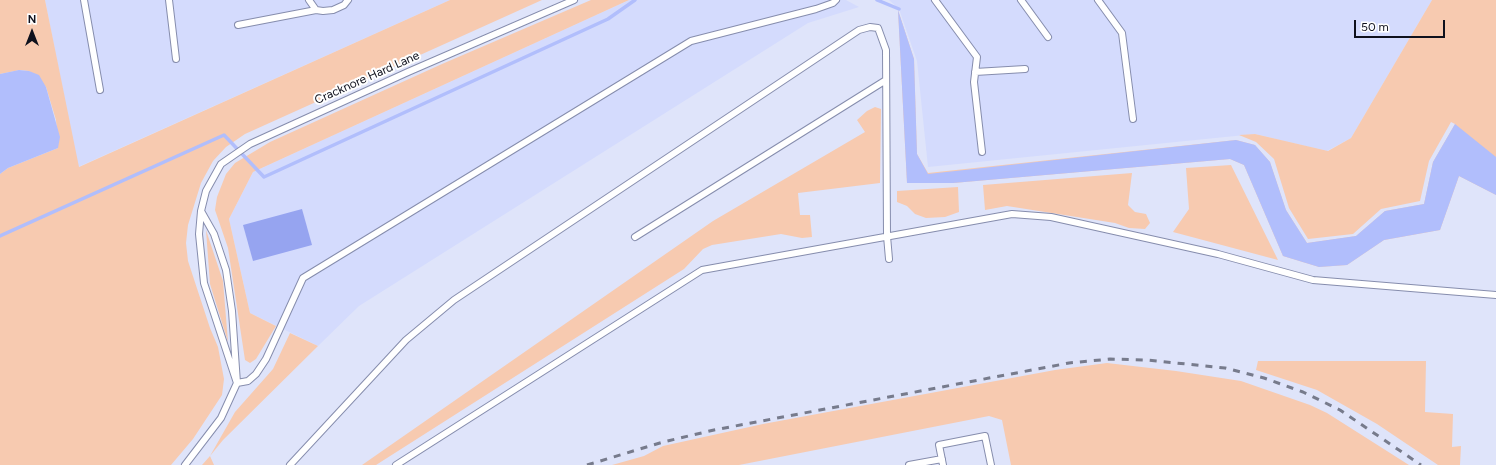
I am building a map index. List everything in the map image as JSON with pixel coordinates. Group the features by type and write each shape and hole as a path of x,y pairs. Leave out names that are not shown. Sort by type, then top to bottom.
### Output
{"lane":[{"path":"84,0 100,90"},
{"path":"169,0 176,59"},
{"path":"309,0 316,10"},
{"path":"238,25 316,10 333,10 344,5 348,0"},
{"name":"Cracknore Hard Lane","path":"237,382 204,283 199,234 201,211 206,191 221,164 250,144 408,72 574,0"},
{"path":"237,382 248,381 266,359 302,278 691,41 816,9 833,3 836,0"},
{"path":"936,0 977,57 974,82 982,152"},
{"path":"1021,0 1048,37"},
{"path":"1098,0 1122,33 1133,119"},
{"path":"290,465 406,340 454,300 859,30 870,27 878,28 886,50 887,236 889,259"},
{"path":"975,72 1026,69"},
{"path":"635,237 886,80"},
{"path":"185,465 221,418 237,382 232,311 226,270 214,234 201,211"},
{"path":"396,465 702,270 1012,214 1052,217 1218,254 1313,280 1496,295"},
{"path":"909,465 942,462 939,445 986,436 991,465"}],"shaded area":[{"path":"0,0 45,0 79,167 450,0 542,0 245,134 226,147 213,161 201,183 188,225 186,243 188,261 210,328 218,347 224,379 222,395 193,439 171,465 0,465 0,174 8,168 58,148 56,120 46,87 29,71 20,70 0,74"},
{"path":"45,0 450,0 78,167"},
{"path":"591,0 629,0 253,172 229,219 250,313 276,326 256,359 250,363 245,360 228,248 215,210 217,197 226,174 235,163 270,142 442,64"},
{"path":"629,0 846,0 859,7 808,23 359,306 318,346 250,313 229,219 253,172"},
{"path":"889,0 1432,0 1351,138 1327,151 1255,134 928,167 917,61 899,9"},
{"path":"1432,0 1496,0 1496,195 1459,176 1440,230 1384,240 1347,265 1319,267 1283,256 1244,165 1230,159 953,183 907,183 898,10 914,59 917,154 928,173 1236,140 1255,145 1270,162 1286,210 1307,243 1356,236 1385,211 1424,204 1433,162 1455,124 1451,122 1429,161 1420,201 1381,209 1353,234 1308,239 1289,208 1274,159 1256,142 1239,135 1255,134 1328,151 1351,138"},
{"path":"875,107 881,109 880,183 798,193 800,215 810,215 812,237 802,238 781,234 712,245 703,249 684,269 376,465 362,465 713,221 865,132 857,120 867,111"},
{"path":"1231,165 1278,260 1173,232 1189,209 1186,168"},
{"path":"1132,173 1128,205 1135,212 1146,214 1150,223 1145,229 1129,228 1115,223 1007,206 985,210 983,185"},
{"path":"958,187 959,212 945,217 926,218 915,214 907,206 897,202 897,191"},
{"path":"206,230 223,281 228,342 210,284"},
{"path":"290,333 318,346 223,440 210,456 235,412 273,369"},
{"path":"1258,361 1426,361 1425,412 1453,414 1452,447 1461,446 1460,465 1438,465 1377,424 1317,390 1256,370"},
{"path":"1107,363 1176,371 1241,381 1310,405 1327,413 1409,465 1011,465 1002,420 989,416 739,465 612,465 644,456 663,446 763,424 1055,370"},
{"path":"210,456 214,465 202,465"}],"water":[{"path":"898,10 914,59 917,154 928,174 1236,140 1255,145 1270,162 1286,210 1307,243 1356,236 1385,211 1424,204 1433,162 1455,124 1496,157 1496,195 1459,176 1440,230 1384,240 1347,265 1319,267 1283,256 1244,165 1230,159 953,183 907,183"},
{"path":"19,70 29,71 39,75 46,87 60,137 58,148 8,168 0,174 0,74"}],"building":[{"path":"302,209 312,245 253,261 243,225"}],"waterway":[{"path":"0,236 224,135 264,177 608,19 635,0"},
{"path":"877,0 899,9"}],"railway":[{"path":"587,465 663,442 714,430 1069,363 1110,359 1147,360 1225,368 1264,378 1303,392 1340,410 1421,465"}]}
